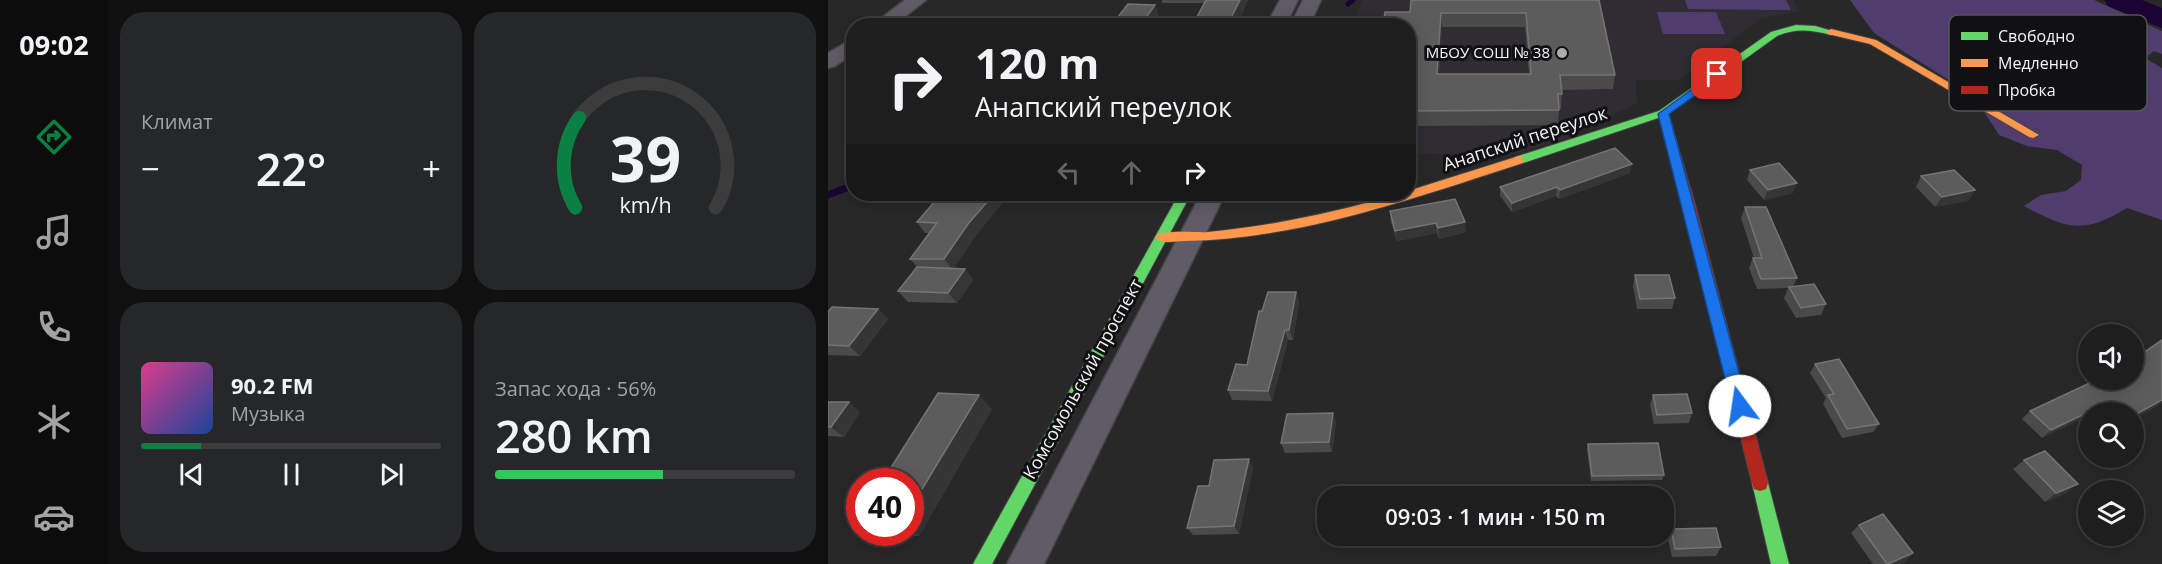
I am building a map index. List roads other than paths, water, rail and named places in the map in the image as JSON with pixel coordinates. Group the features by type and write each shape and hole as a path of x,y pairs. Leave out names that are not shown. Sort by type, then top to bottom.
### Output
{"street":[{"path":"891,18 917,0"},
{"path":"1279,18 1289,0"},
{"path":"1303,18 1312,0"},
{"name":"Анапский переулок","path":"1416,192 1663,114 1774,34 1791,27 1805,26 1873,42 1949,86"},
{"path":"828,62 846,50"},
{"name":"Анапский переулок","path":"1992,111 2033,135"},
{"path":"1663,114 1692,216 1780,564"},
{"name":"Комсомольский проспект","path":"1026,564 1176,238 1184,201"},
{"name":"Комсомольский проспект","path":"981,564 1176,238 1207,201"},
{"name":"Анапский переулок","path":"1176,238 1304,222 1382,201"}],"waterway":[{"path":"1348,4 1353,0"},
{"path":"2118,0 2162,19"},
{"path":"828,195 846,188"}],"place":[{"name":"МБОУ СОШ № 38","path":"1562,53"}]}
